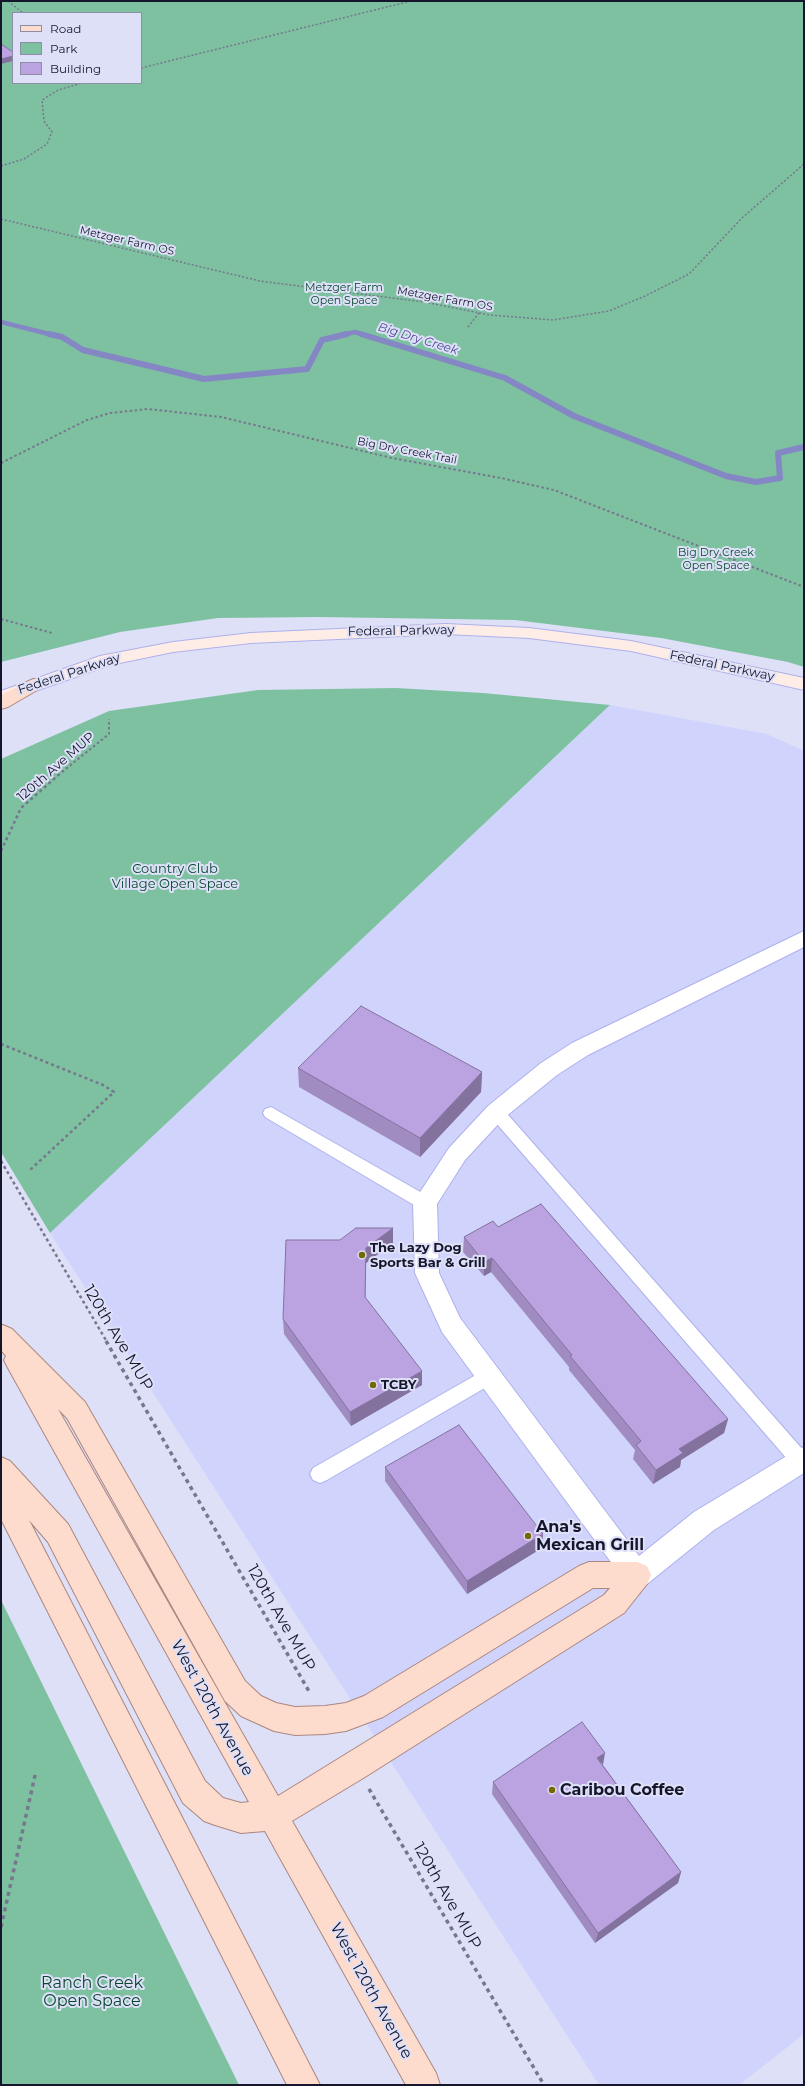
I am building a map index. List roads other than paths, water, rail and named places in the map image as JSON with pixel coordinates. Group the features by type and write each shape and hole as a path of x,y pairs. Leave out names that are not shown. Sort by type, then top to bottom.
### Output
{"main road":[{"name":"Federal Parkway","path":"1,697 106,660 173,647 251,638 332,633 446,629 529,633 631,646 804,684"},
{"path":"1,692 33,685"},
{"path":"1,703 33,685"},
{"path":"2,1334 76,1410 235,1691 251,1706 274,1717 295,1721 324,1720 346,1717 373,1707 589,1575 637,1575"},
{"name":"West 120th Avenue","path":"2,1334 424,2085"},
{"path":"1,1469 58,1533 194,1792 215,1810 241,1818 273,1816 355,1767 614,1604 637,1575"},
{"path":"1,1492 304,2085"}],"street":[{"path":"803,1460 704,1521 637,1575 451,1325 427,1274 425,1203 457,1154 496,1112 548,1069 580,1050 804,938"}],"lane":[{"path":"496,1112 803,1460"},
{"path":"271,1113 425,1203"},
{"path":"320,1474 488,1376"}],"waterway":[{"name":"Big Dry Creek","path":"1,322 49,334"},
{"name":"Big Dry Creek","path":"347,334 355,332 361,334"},
{"name":"Big Dry Creek","path":"49,334 62,337 83,350 204,379 307,369 322,340 347,334"},
{"name":"Big Dry Creek","path":"49,334 53,335"},
{"name":"Big Dry Creek","path":"343,335 347,334"},
{"name":"Big Dry Creek","path":"361,334 505,378 574,416 726,476 756,482 780,478 778,453 804,447"}],"place":[{"name":"The Lazy Dog Sports Bar & Grill","path":"362,1255"},
{"name":"TCBY","path":"373,1385"},
{"name":"Ana's Mexican Grill","path":"528,1536"},
{"name":"Caribou Coffee","path":"552,1790"}],"park label":[{"name":"Metzger Farm Open Space","path":"344,294"},
{"name":"Big Dry Creek Open Space","path":"716,559"},
{"name":"Country Club Village Open Space","path":"175,876"},
{"name":"Ranch Creek Open Space","path":"92,1992"}]}
